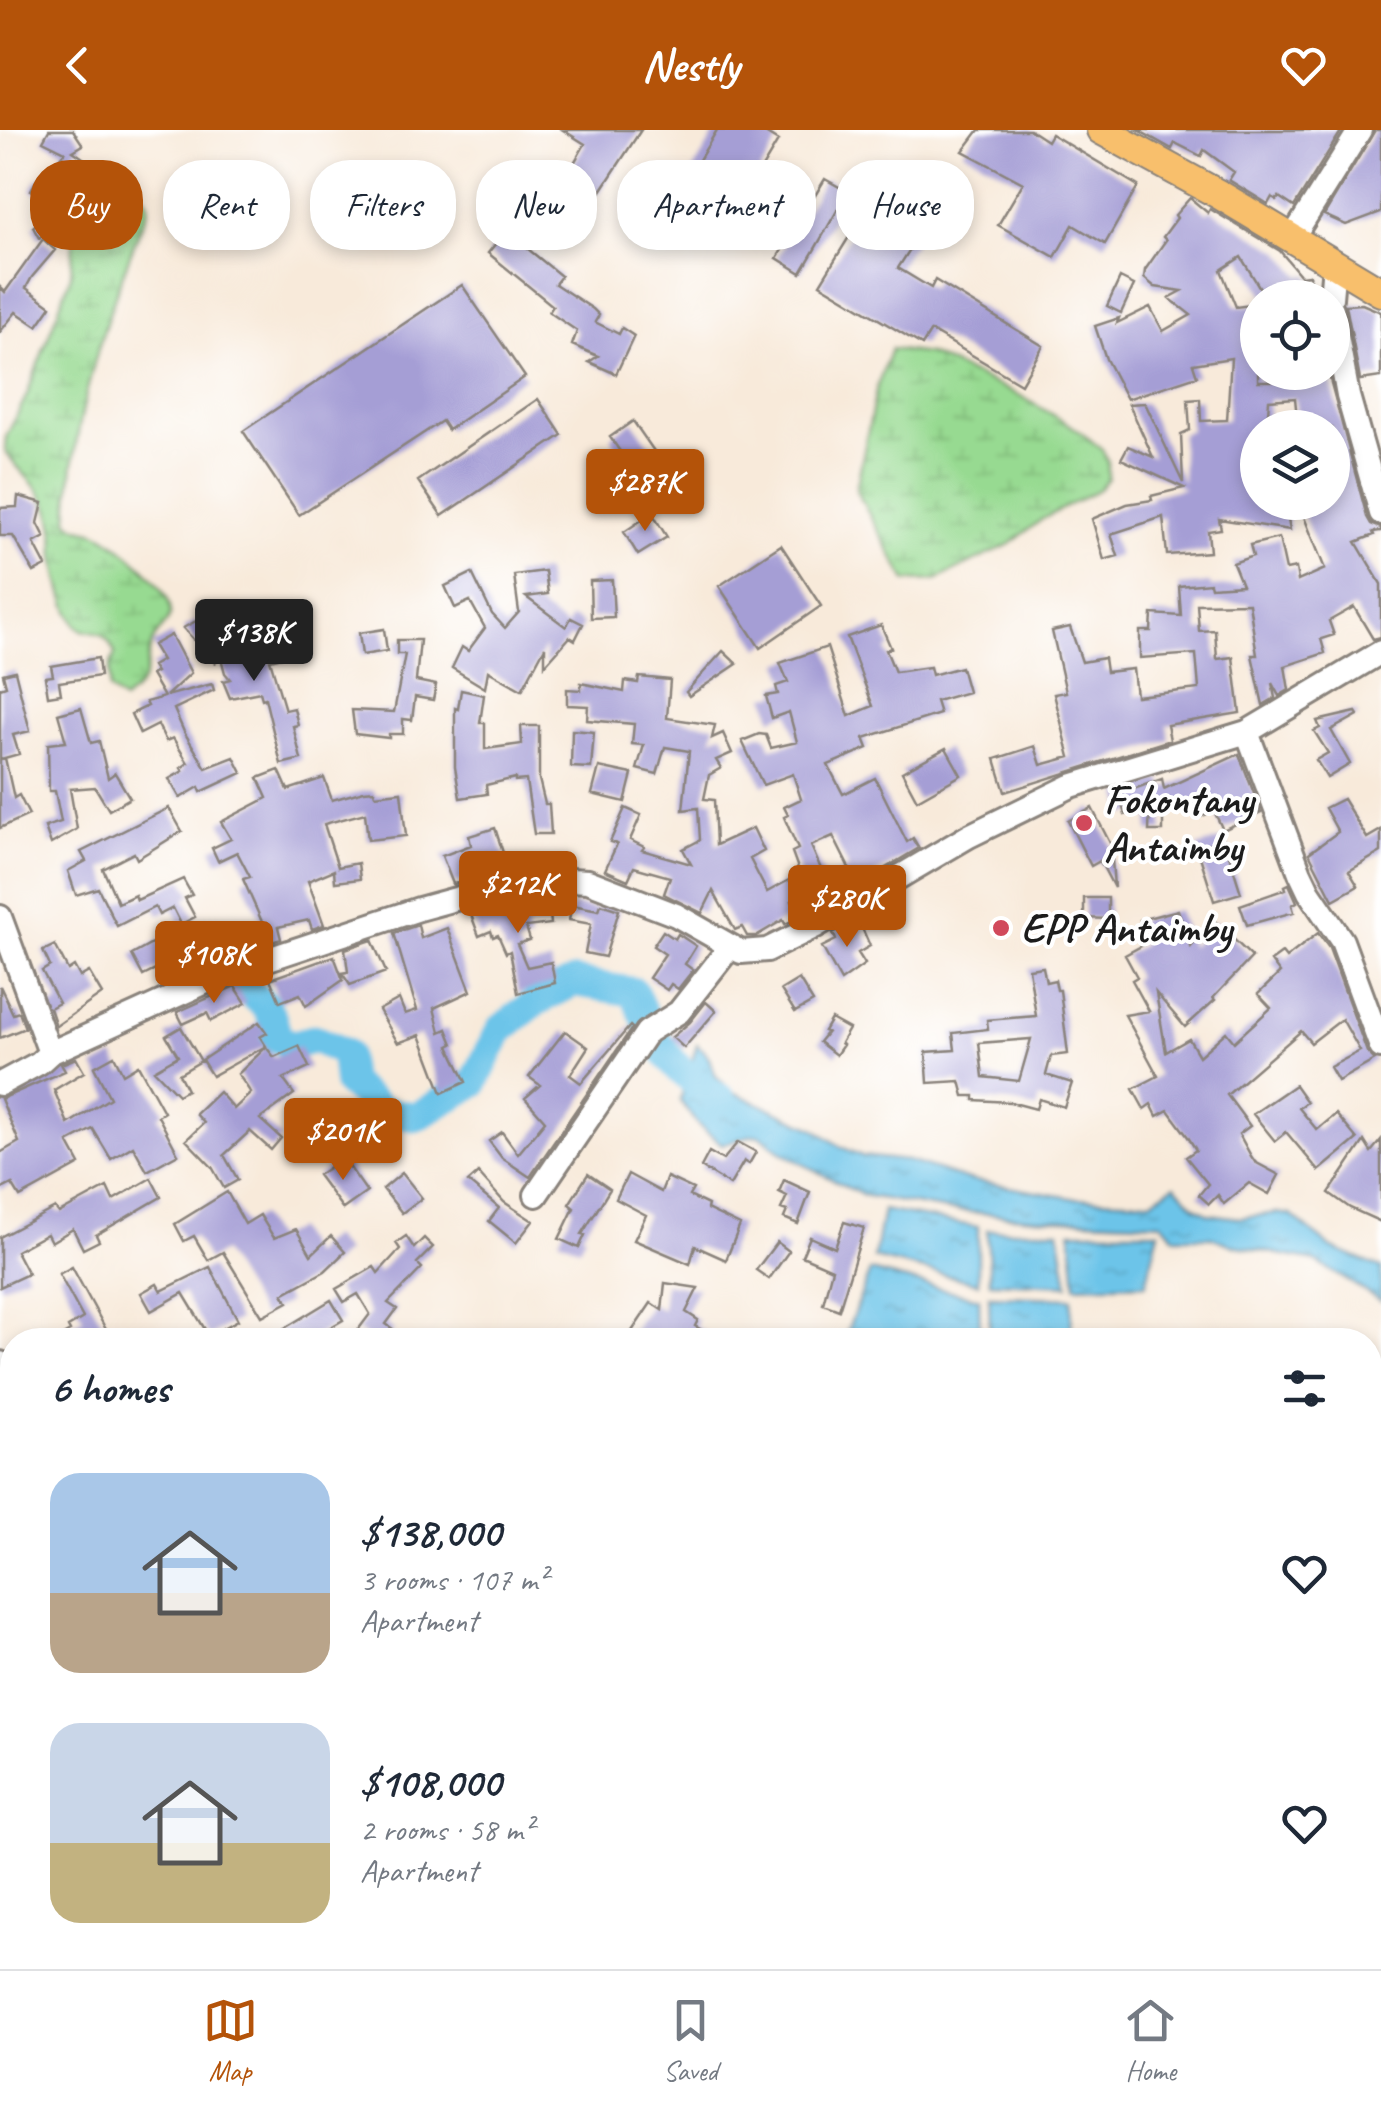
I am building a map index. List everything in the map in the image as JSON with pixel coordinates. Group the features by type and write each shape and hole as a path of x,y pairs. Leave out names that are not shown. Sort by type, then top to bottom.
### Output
{"main road":[{"path":"1106,131 1293,237 1381,292"}],"street":[{"path":"1293,237 1360,130"},
{"path":"1333,280 1334,264"},
{"path":"1347,390 1381,513"},
{"path":"0,1084 50,1053 221,975 419,909 485,891 552,879 588,881 676,914 742,952 767,950 816,926 969,836 1071,786 1246,732 1381,652"},
{"path":"1246,732 1308,892 1342,940 1381,1047"},
{"path":"0,917 8,960 50,1053"},
{"path":"536,1195 649,1030 679,1012 730,946"}],"green space":[{"path":"143,196 148,209 143,222"},
{"path":"73,250 132,250 94,362 77,440 68,520 105,537 130,556 155,581 170,606 167,623 153,641 143,679 123,701 109,690 115,654 110,643 98,634 82,630 69,611 46,503 5,450 6,437 27,395 71,275"},
{"path":"891,349 928,354 1019,395 1072,426 1102,449 1108,462 1108,478 1099,489 1041,520 1010,544 936,580 906,581 856,490 877,386"}],"water":[{"path":"697,1044 708,1056 716,1076 731,1091 814,1128 862,1156 908,1161 969,1180 1072,1198 1151,1201 1175,1185 1196,1207 1209,1214 1239,1218 1291,1215 1330,1247 1381,1268 1381,1301 1315,1261 1232,1245 1211,1237 1175,1237 1163,1223 947,1210 862,1195 784,1154 761,1136 722,1144 699,1126 680,1101"},
{"path":"883,1210 978,1227 978,1283 874,1258"},
{"path":"987,1230 1059,1230 1068,1285 990,1282"},
{"path":"1071,1231 1159,1231 1146,1284 1076,1286"},
{"path":"870,1271 979,1298 980,1328 849,1328"},
{"path":"989,1296 1072,1298 1071,1328 990,1328"}],"building":[{"path":"49,130 73,130 83,145 73,151 86,160 58,160 65,152 43,141"},
{"path":"563,130 641,130 621,160 617,160 617,167 599,194 597,160 576,160 585,144"},
{"path":"717,130 760,130 778,141 767,160 699,160"},
{"path":"979,130 1030,130 1047,141 1051,134 1138,186 1105,244 1073,225 1055,257 998,225 1023,183 963,151"},
{"path":"1138,130 1342,130 1294,207 1279,197 1272,197 1268,204 1229,180 1234,172 1204,150 1201,156 1175,143 1172,149"},
{"path":"1375,130 1381,130 1381,212 1346,225 1324,215"},
{"path":"825,179 836,185 836,213 816,247 816,194"},
{"path":"1190,198 1208,213 1210,209 1280,251 1301,276 1309,275 1310,280 1255,280 1241,257 1221,270 1236,307 1240,306 1240,390 1333,390 1338,410 1296,410 1295,398 1269,400 1268,410 1240,410 1240,520 1288,520 1290,530 1219,519 1221,529 1208,531 1210,552 1167,555 1163,517 1111,534 1118,556 1104,560 1092,519 1127,504 1184,488 1121,459 1128,446 1153,457 1129,404 1145,403 1183,483 1181,434 1190,430 1188,400 1200,399 1201,421 1227,420 1231,358 1193,364 1197,376 1127,399 1106,359 1095,326 1119,318 1117,323 1150,307 1163,331 1191,315 1169,298 1182,291 1155,287 1144,278 1145,270 1166,240 1163,237 1177,218 1175,215"},
{"path":"35,250 55,250 26,288 51,306 37,326 16,312 0,332 0,287 5,292"},
{"path":"529,250 561,276 555,284 599,315 595,322 619,334 622,328 634,336 616,374 589,362 598,356 572,345 577,331 549,312 553,306 488,253"},
{"path":"782,250 814,250 801,273 777,258"},
{"path":"841,250 910,250 898,268 931,288 935,280 1043,346 1021,384 931,331 922,345 820,284"},
{"path":"1120,278 1134,285 1121,313 1107,306"},
{"path":"462,285 525,377 448,430 442,421 299,515 243,431"},
{"path":"1362,304 1381,312 1381,377 1360,380 1350,305"},
{"path":"538,399 562,435 442,516 418,481"},
{"path":"633,421 672,477 649,493 610,437"},
{"path":"1350,454 1367,517 1371,524 1381,528 1356,542 1381,584 1381,637 1373,639 1354,607 1329,621 1334,635 1321,639 1325,653 1285,666 1289,690 1279,696 1272,683 1275,698 1263,705 1252,655 1257,655 1249,603 1197,604 1199,631 1215,630 1217,659 1233,657 1240,713 1167,725 1170,740 1005,792 995,759 1035,746 1041,765 1070,757 1054,694 1066,692 1052,631 1070,627 1082,662 1104,658 1106,672 1133,669 1136,696 1199,689 1196,654 1140,658 1140,631 1151,631 1152,614 1181,616 1179,586 1242,585 1233,563 1253,556 1250,545 1279,538 1286,570 1296,568 1298,581 1325,569 1305,520 1350,520"},
{"path":"18,496 43,503 38,523 45,537 34,543 46,566 34,572 13,536 0,536 0,508 17,507"},
{"path":"652,513 667,537 638,555 624,532"},
{"path":"781,545 821,606 760,648 719,586"},
{"path":"545,571 548,594 526,597 566,627 571,618 583,624 575,640 570,637 545,665 545,647 522,690 488,671 485,688 452,668 462,647 468,651 485,628 470,601 455,608 445,586 472,573 492,614 505,628 519,612 514,575"},
{"path":"612,580 614,617 591,618 590,581"},
{"path":"196,621 204,632 210,627 235,654 261,649 260,645 277,640 282,657 270,660 285,710 294,708 298,725 293,726 301,759 281,764 265,698 260,692 230,698 223,681 230,679 221,658 215,663 183,628"},
{"path":"881,625 891,648 886,650 895,672 930,667 932,675 961,667 968,692 936,701 940,714 864,738 868,748 828,765 843,794 875,778 907,842 913,838 919,848 840,895 831,877 849,868 833,836 811,846 828,885 792,901 799,918 785,924 783,920 756,936 747,936 742,927 735,930 713,891 702,913 664,894 670,877 634,867 628,880 605,870 617,844 610,842 625,808 641,815 630,840 644,847 642,850 691,864 683,849 700,840 698,808 683,810 689,751 665,747 657,774 637,769 644,745 632,744 634,724 587,720 588,706 567,705 567,689 581,690 581,683 624,692 625,681 638,683 639,677 670,680 667,718 715,725 712,738 723,733 732,753 716,760 721,768 709,775 704,799 714,800 716,845 753,828 764,851 750,859 767,892 800,874 792,852 798,849 784,817 788,815 784,807 801,799 793,774 763,785 742,741 759,734 766,735 771,748 797,742 789,712 772,718 766,696 778,694 776,686 788,682 780,663 827,647 849,716 873,706 847,637"},
{"path":"384,629 387,651 362,655 359,633"},
{"path":"171,635 191,673 166,696 212,684 214,690 174,709 184,732 206,768 234,757 242,773 201,792 199,787 180,798 169,779 188,763 173,738 166,741 158,725 140,734 131,714 148,706 146,702 164,697 151,675 156,672 152,666 162,660 153,645"},
{"path":"397,640 420,640 416,681 436,685 433,700 415,697 412,720 403,719 403,734 389,734 389,738 355,734 352,710 394,712 405,654 397,654"},
{"path":"723,651 737,664 689,696 686,692"},
{"path":"98,658 100,676 59,682 61,694 48,696 45,677 53,676 51,666"},
{"path":"15,671 30,731 13,735 19,754 1,759 5,758 14,798 19,795 29,815 0,828 0,688 6,686 3,674"},
{"path":"461,690 484,695 480,723 485,723 485,749 522,744 521,726 539,726 539,779 545,804 549,804 551,834 534,834 526,780 515,778 486,785 487,794 460,798 455,767 455,708 458,709"},
{"path":"81,708 91,743 99,741 108,778 115,773 130,798 109,810 95,787 70,789 77,829 51,844 45,827 61,822 55,791 49,791 48,744 66,742 58,714"},
{"path":"1356,712 1358,715 1331,730 1350,764 1327,778 1316,760 1328,753 1314,731 1320,728 1317,721"},
{"path":"572,730 594,732 591,768 571,767"},
{"path":"946,748 961,775 917,800 902,772"},
{"path":"1239,754 1261,812 1223,830 1214,811 1200,817 1196,808 1163,812 1163,831 1149,831 1150,808 1125,815 1119,794 1162,779 1164,789"},
{"path":"599,767 632,774 625,802 592,794"},
{"path":"279,770 288,790 324,778 332,800 364,791 374,790 375,795 401,792 406,836 368,840 365,813 324,824 338,867 358,863 360,879 335,882 334,870 308,881 324,925 312,929 309,920 278,927 281,939 253,948 249,935 266,931 243,879 250,877 237,852 218,861 212,848 231,839 221,822 267,798 258,778"},
{"path":"1343,799 1367,838 1381,830 1381,852 1349,871 1358,886 1333,900 1309,853 1338,832 1325,808"},
{"path":"169,808 182,831 137,859 134,853 103,869 118,903 135,895 137,900 183,879 192,895 185,898 195,917 181,924 173,908 159,915 155,907 117,926 98,888 76,895 68,871 86,861 81,852"},
{"path":"1092,808 1111,845 1114,888 1100,861 1091,866 1068,821"},
{"path":"495,828 509,871 453,884 442,856 471,845 469,836"},
{"path":"1224,839 1241,893 1214,901 1197,847"},
{"path":"1289,884 1297,902 1292,905 1294,912 1247,925 1240,905 1286,889"},
{"path":"548,895 551,924 526,927 530,940 517,944 527,967 551,962 555,983 518,993 510,951 506,953 498,935 493,937 491,931 479,936 470,912"},
{"path":"1084,898 1108,898 1108,919 1084,918"},
{"path":"601,904 619,910 605,957 585,953 591,924 569,920 572,905 599,910"},
{"path":"1178,910 1191,947 1215,921 1252,957 1215,1000 1185,1027 1156,993 1166,1052 1189,1039 1199,1056 1226,1032 1234,1042 1271,1008 1258,994 1280,973 1271,961 1282,953 1286,958 1318,933 1329,948 1367,1052 1375,1060 1338,1081 1330,1067 1360,1051 1342,1019 1311,1043 1301,1031 1227,1095 1250,1126 1239,1134 1251,1156 1279,1175 1269,1194 1249,1183 1224,1204 1218,1195 1209,1204 1199,1195 1208,1184 1186,1157 1196,1150 1188,1137 1168,1110 1157,1116 1151,1104 1144,1109 1133,1089 1158,1076 1125,1015 1149,1011 1132,980 1137,977 1125,955 1143,945 1140,920"},
{"path":"858,919 870,946 858,953 865,964 841,981 822,947 836,940 833,933"},
{"path":"418,925 421,938 447,928 471,991 434,1008 440,1032 447,1029 453,1044 449,1046 466,1082 442,1093 420,1035 398,1043 379,1010 399,999 405,1014 417,1010 394,933"},
{"path":"663,931 675,939 678,934 696,946 685,964 693,970 678,989 671,984 667,990 649,978 665,954 653,946"},
{"path":"159,940 171,962 143,976 132,955"},
{"path":"372,940 386,972 350,985 342,973 348,972 345,949"},
{"path":"55,945 68,970 74,966 80,977 89,972 102,994 56,1026 50,1008 59,1003 42,971 50,966 43,951"},
{"path":"334,956 343,980 306,1006 300,994 280,1002 270,979"},
{"path":"1043,967 1046,982 1055,980 1060,990 1068,1054 1051,1056 1046,1075 1072,1083 1064,1107 1039,1099 1036,1109 1010,1102 974,1100 974,1096 964,1096 960,1081 928,1083 926,1052 955,1050 953,1033 988,1029 987,1020 1036,1016 1029,969","holes":["1031,1039 1019,1081 983,1077 979,1043"]},
{"path":"799,979 813,1002 795,1012 781,990"},
{"path":"0,986 13,1014 19,1012 25,1028 0,1038"},
{"path":"235,986 246,1003 211,1021 207,1013 183,1024 177,1012"},
{"path":"706,1002 716,1011 684,1048 672,1037"},
{"path":"831,1019 849,1029 836,1055 819,1042"},
{"path":"259,1022 267,1033 260,1037 266,1046 212,1076 202,1060"},
{"path":"630,1026 530,1177 502,1158 489,1141 502,1132 518,1154 545,1121 525,1098 540,1085 529,1077 565,1031 588,1047 570,1075 581,1083"},
{"path":"181,1027 201,1061 179,1074 187,1090 178,1095 154,1070 178,1056 166,1036"},
{"path":"299,1046 309,1067 283,1079 294,1094 260,1119 281,1138 271,1150 250,1131 224,1155 238,1180 224,1188 212,1167 186,1140 204,1123 196,1114 219,1092 234,1109 251,1093 238,1074 266,1047 274,1057"},
{"path":"114,1056 123,1074 138,1065 164,1112 158,1116 178,1154 147,1171 133,1146 111,1159 93,1129 68,1142 80,1164 20,1197 12,1184 0,1190 0,1153 19,1142 1,1099 65,1071 61,1064 76,1058 84,1072 54,1090 68,1124 110,1098 94,1067"},
{"path":"1295,1085 1307,1102 1299,1108 1317,1130 1336,1114 1357,1139 1319,1171 1286,1132 1275,1141 1253,1114"},
{"path":"1381,1140 1381,1222 1329,1193 1364,1141 1371,1152"},
{"path":"738,1142 756,1152 749,1164 744,1161 730,1185 701,1167 709,1152 723,1160"},
{"path":"343,1158 367,1192 343,1209 318,1175"},
{"path":"402,1173 422,1198 402,1213 383,1189"},
{"path":"478,1173 504,1202 533,1221 516,1243 489,1221 499,1208 468,1182"},
{"path":"588,1174 610,1189 582,1234 585,1235 579,1248 559,1239 574,1208 569,1204"},
{"path":"628,1174 661,1192 667,1177 693,1189 689,1196 708,1205 707,1209 740,1225 726,1260 695,1246 690,1264 634,1240 646,1215 616,1199"},
{"path":"151,1178 161,1197 96,1235 99,1241 83,1249 73,1229 51,1242 47,1234 16,1251 28,1274 0,1287 0,1237 55,1208 59,1213 107,1187 113,1200"},
{"path":"784,1180 810,1192 798,1224 784,1218 787,1211 781,1209 787,1196 779,1192"},
{"path":"227,1192 245,1224 260,1215 274,1238 296,1229 311,1255 331,1236 345,1252 325,1271 283,1294 288,1302 262,1316 223,1252 208,1260 194,1236 184,1241 175,1224"},
{"path":"844,1222 864,1228 839,1310 823,1304 832,1269 802,1256 810,1237 835,1248"},
{"path":"406,1236 414,1248 424,1238 433,1247 417,1263 422,1268 388,1303 397,1309 386,1324 391,1328 360,1328 370,1314 358,1294 344,1302 336,1289 374,1267 378,1273 400,1249 396,1243"},
{"path":"777,1242 789,1251 769,1279 756,1270"},
{"path":"72,1267 105,1328 68,1328 83,1318 59,1274"},
{"path":"210,1267 238,1320 224,1328 204,1328 183,1293 151,1311 141,1293 157,1284 161,1291"},
{"path":"665,1283 698,1288 686,1312 698,1320 695,1326 698,1328 634,1328 651,1303 662,1310"},
{"path":"331,1300 343,1320 329,1328 285,1328"}],"waterway":[{"path":"240,987 266,1007 276,1037 292,1045 315,1039 345,1053 348,1083 383,1111 416,1117 474,1083 500,1030 534,1003 574,982 634,992 667,1054 690,1078 721,1099"}],"place":[{"name":"Fokontany Antaimby","path":"1084,823"},
{"name":"EPP Antaimby","path":"1001,928"}]}
